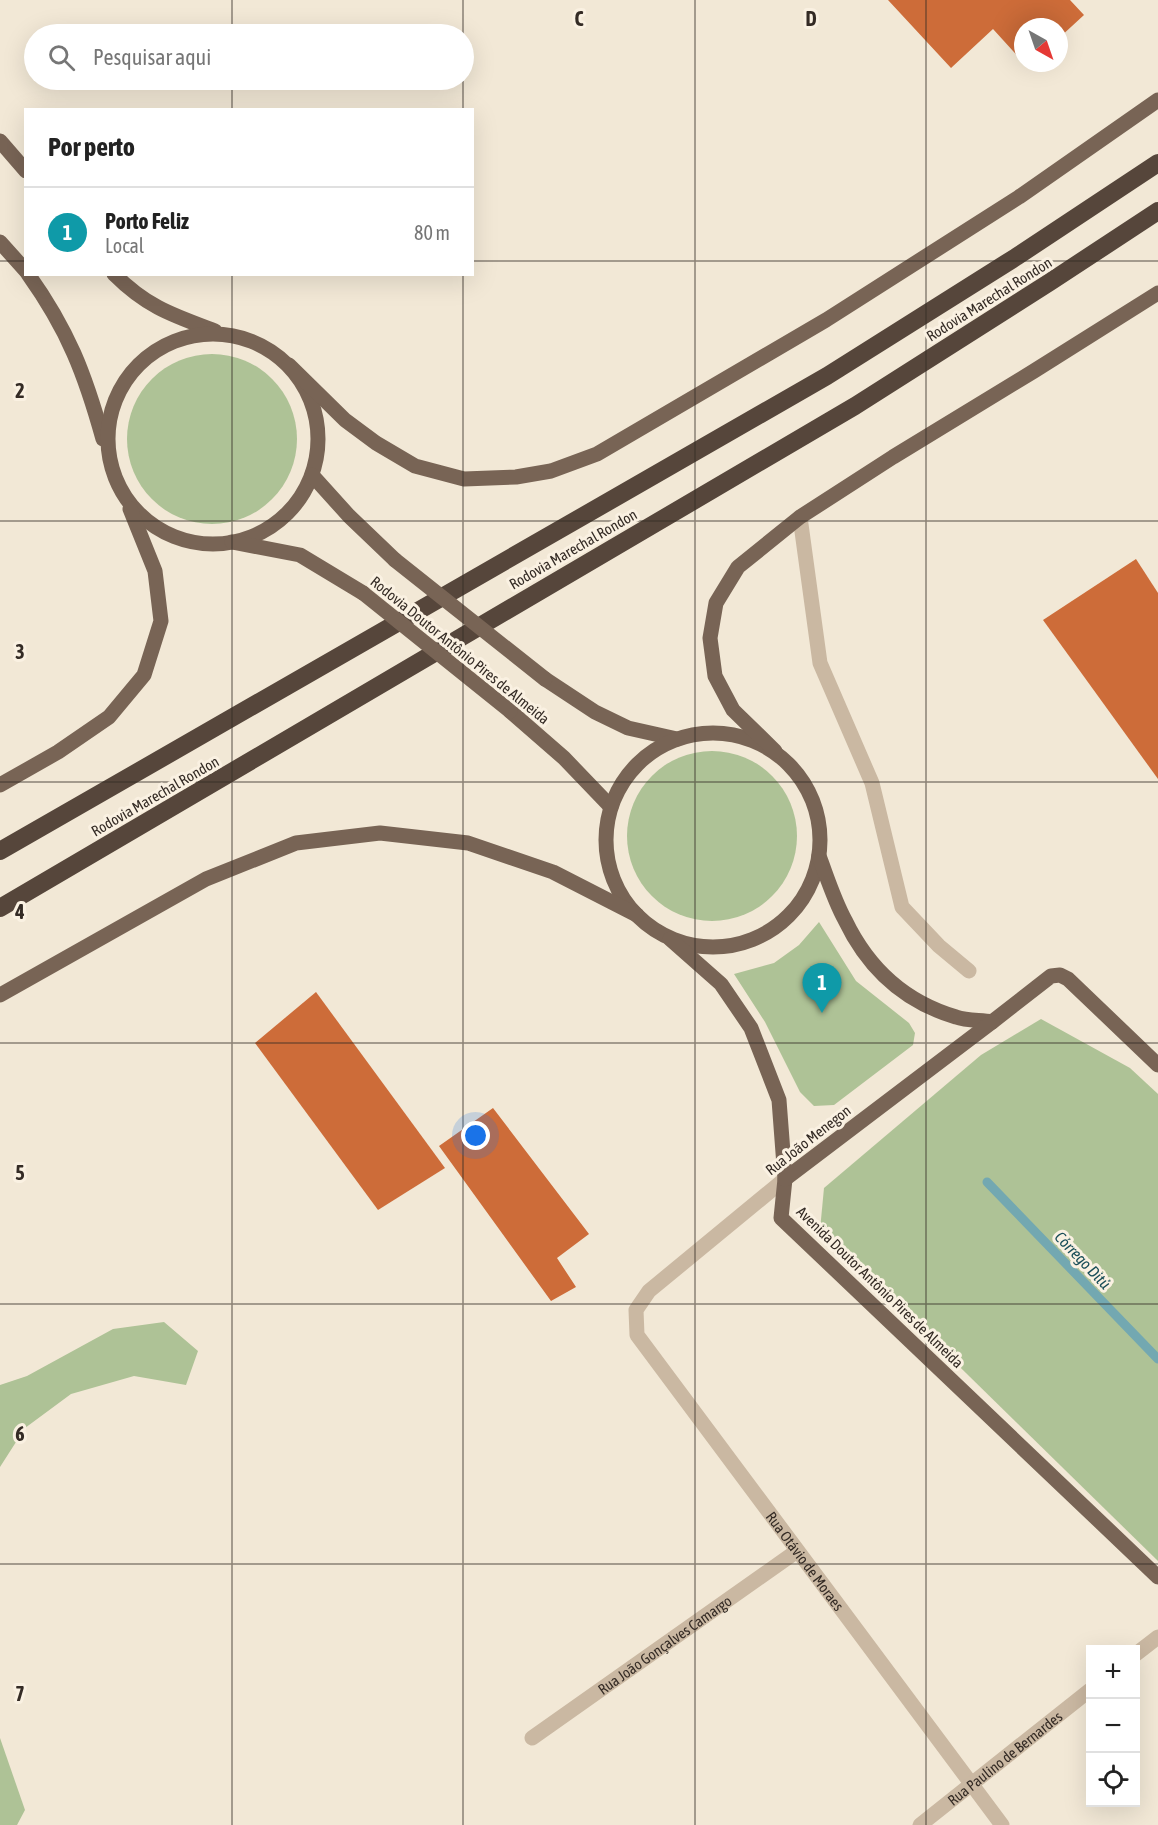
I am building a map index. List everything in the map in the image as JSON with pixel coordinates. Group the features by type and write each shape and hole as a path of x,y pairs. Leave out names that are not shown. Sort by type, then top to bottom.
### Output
{"highway":[{"name":"Rodovia Marechal Rondon","path":"0,851 827,376 1016,257 1158,163"},
{"name":"Rodovia Marechal Rondon","path":"0,908 855,406 1158,211"}],"main road":[{"path":"116,276 133,293 168,314 259,344 289,365 345,420 376,443 415,466 464,479 516,477 551,471 597,454 826,320 1019,197 1158,100"},
{"path":"0,141 24,169"},
{"path":"0,242 24,270"},
{"path":"0,785 58,752 109,717 144,675 161,621 155,571 108,457 90,390 62,327 29,276"},
{"path":"0,995 206,879 296,843 380,833 468,843 553,872 637,915 670,939 694,945 728,946 760,935 788,916 808,889 819,856 820,828 813,800 799,775 733,710 715,676 710,638 716,603 738,567 800,517 1158,293"},
{"path":"108,457 108,425 117,394 135,367 161,347 191,335 224,334"},
{"path":"127,500 147,522 173,537 202,543 232,542 266,529 293,506 312,475 318,446 316,417 306,389 289,365"},
{"name":"Rodovia Doutor Antônio Pires de Almeida","path":"312,475 349,516 395,560 545,679 595,712 628,728 677,739"},
{"name":"Rodovia Doutor Antônio Pires de Almeida","path":"232,542 300,555 363,593 510,711 564,758 611,807"},
{"path":"637,915 619,892 609,865 606,836 611,807 626,778 649,754 677,739 710,732 744,736 775,751"},
{"path":"819,856 844,920 865,954 893,984 920,1004 958,1018 992,1022 1051,976 1060,975 1068,979 1158,1065"},
{"name":"Avenida Doutor Antônio Pires de Almeida","path":"670,939 721,984 751,1028 779,1100 785,1179 781,1218 1158,1577"},
{"name":"Rua João Menegon","path":"785,1179 992,1022"}],"street":[{"path":"800,517 820,663 872,783 902,907 939,946 969,971"},
{"name":"Rua João Menegon","path":"649,1291 785,1179"},
{"name":"Rua Otávio de Moraes","path":"649,1291 636,1310 637,1335 1002,1825"},
{"name":"Rua João Gonçalves Camargo","path":"532,1738 797,1551"},
{"path":"1140,1651 1158,1636"},
{"name":"Rua Paulino de Bernardes","path":"920,1825 1086,1693"}],"green space":[{"path":"212,354 229,355 245,360 272,379 291,406 296,422 296,456 291,472 272,499 245,518 229,523 212,524 195,523 179,518 152,499 133,472 128,456 127,439 128,422 133,406 152,379 179,360 195,355"},
{"path":"712,751 729,752 745,757 772,776 791,803 796,819 796,853 791,869 772,896 745,915 729,920 712,921 695,920 679,915 652,896 633,869 628,853 627,836 628,819 633,803 652,776 679,757 695,752"},
{"path":"819,922 856,981 909,1023 915,1033 913,1045 834,1105 814,1106 800,1092 765,1022 734,974 774,963 799,945"},
{"path":"1041,1019 1130,1068 1158,1094 1158,1561 820,1230 824,1188 981,1055"},
{"path":"164,1322 198,1351 186,1385 134,1376 71,1394 25,1428 0,1467 0,1385 27,1376 113,1329"},
{"path":"0,1738 25,1810 17,1825 0,1825"}],"building":[{"path":"888,0 1070,0 1084,15 1068,30 1068,18 1014,18 1014,52 993,29 951,68"},
{"path":"1136,559 1158,593 1158,779 1043,620"},
{"path":"316,992 445,1168 378,1210 255,1043"},
{"path":"493,1108 589,1234 557,1258 576,1287 551,1301 439,1146"}],"waterway":[{"name":"Córrego Ditú","path":"987,1182 1158,1359"}],"place":[{"name":"Porto Feliz","path":"822,1013"}]}
